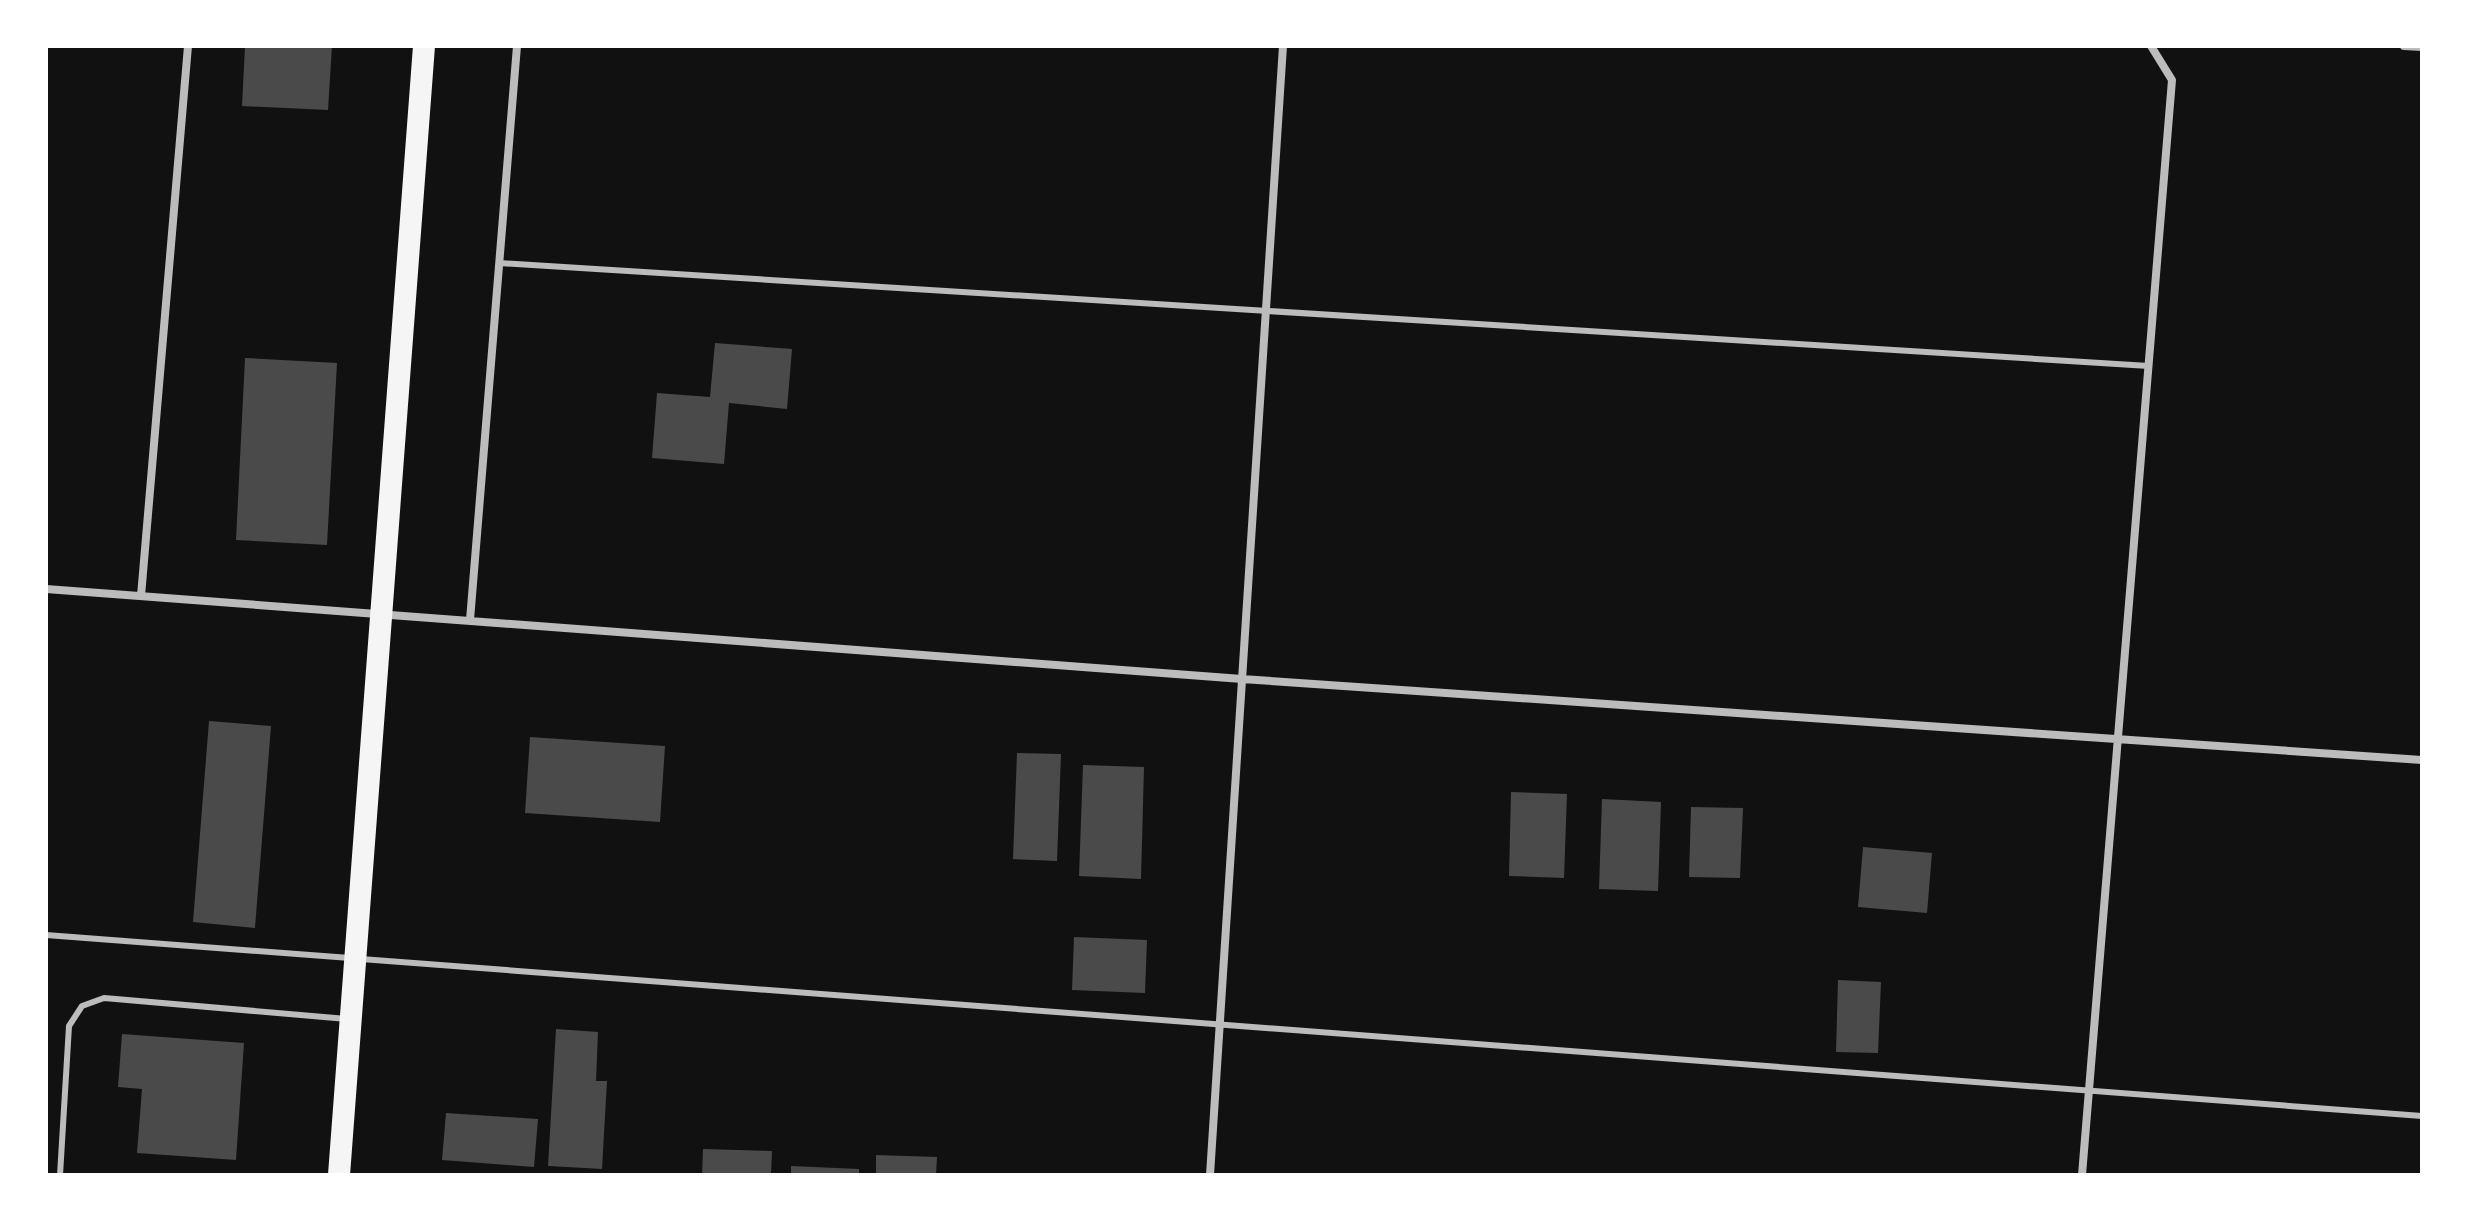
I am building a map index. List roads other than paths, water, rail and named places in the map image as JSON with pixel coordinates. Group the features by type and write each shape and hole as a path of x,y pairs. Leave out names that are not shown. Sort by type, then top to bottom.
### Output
{"highway":[{"path":"339,1175 424,46"}],"street":[{"path":"141,596 188,46"},
{"path":"470,620 517,46"},
{"path":"1210,1175 1283,46"},
{"path":"2082,1175 2172,80 2151,46"},
{"path":"2404,46 2422,47"},
{"path":"46,589 1242,679 2422,760"}],"lane":[{"path":"499,263 2149,366"},
{"path":"46,935 2422,1116"},
{"path":"60,1175 69,1026 82,1006 104,998 350,1020"}]}
